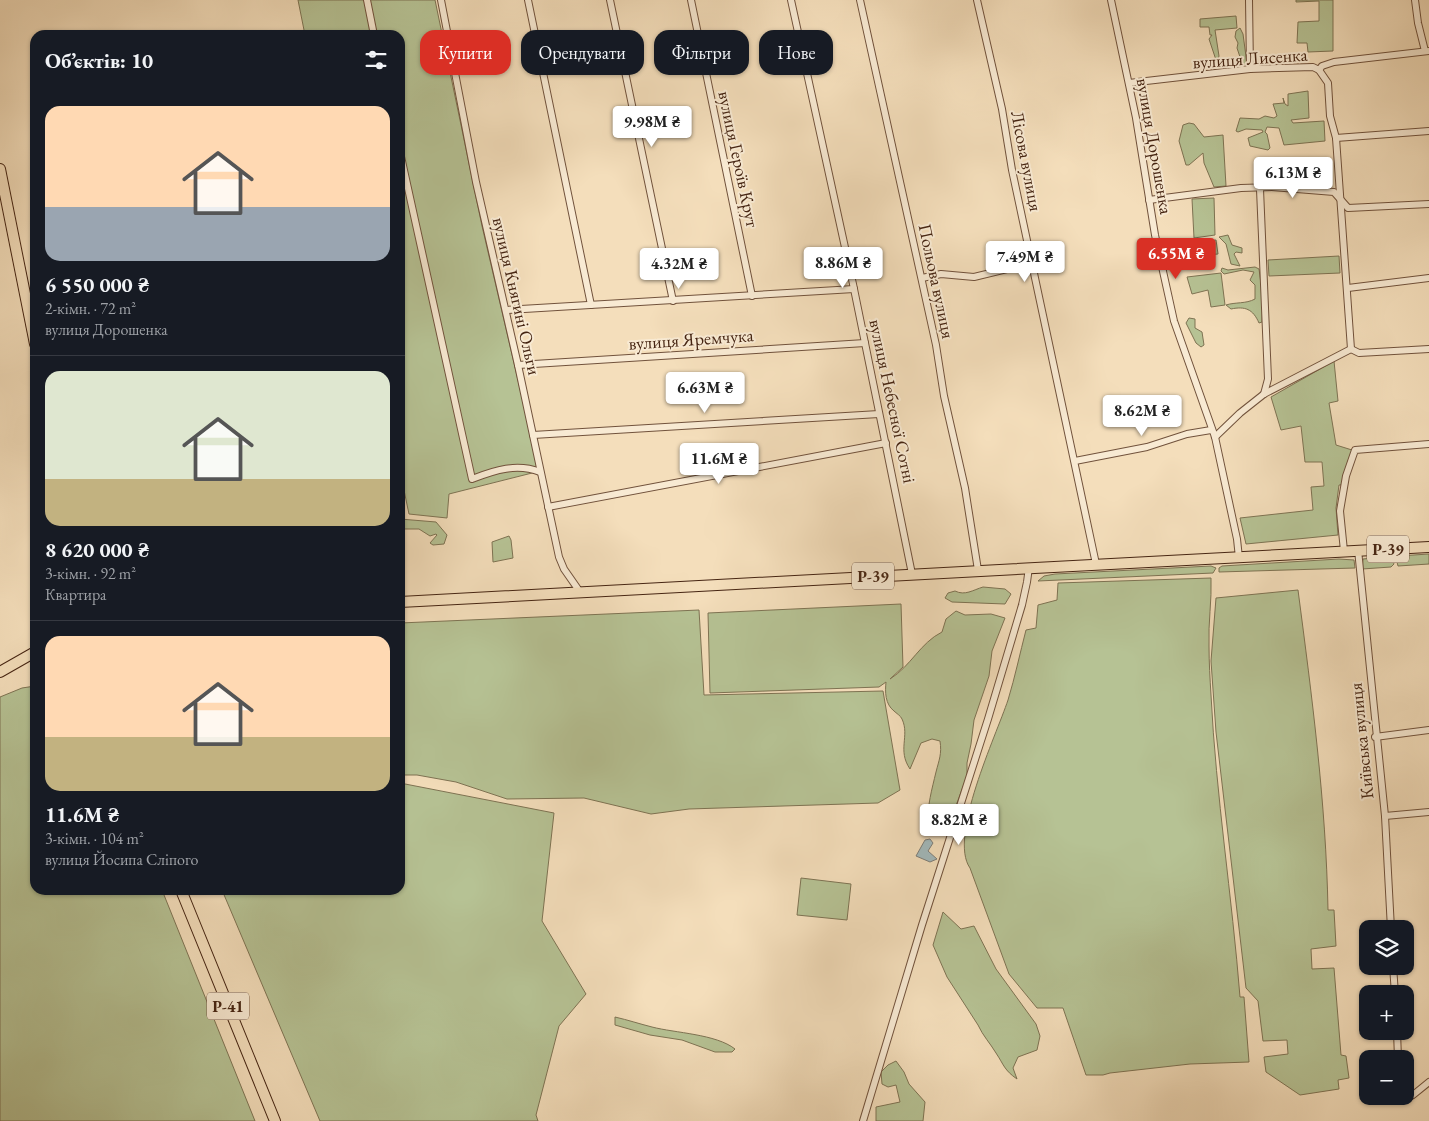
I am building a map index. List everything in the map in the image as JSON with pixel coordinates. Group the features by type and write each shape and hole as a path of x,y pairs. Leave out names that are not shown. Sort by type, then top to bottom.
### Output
{"main road":[{"path":"0,169 30,319"},
{"name":"Р-39","path":"405,602 1429,547"},
{"path":"0,672 30,655"},
{"name":"Р-41","path":"183,895 275,1121"}],"street":[{"path":"367,0 373,30"},
{"name":"вулиця Княгині Ольги","path":"441,0 476,182 506,310 559,557 580,592"},
{"path":"528,0 591,304"},
{"path":"610,0 673,301"},
{"name":"вулиця Героїв Крут","path":"691,0 752,296"},
{"name":"вулиця Небесної Сотні","path":"792,0 854,289 912,574"},
{"name":"Польова вулиця","path":"860,0 890,143 922,278 944,396 965,488 978,570"},
{"name":"Лісова вулиця","path":"977,0 1002,109 1032,263 1096,564"},
{"name":"вулиця Дорошенка","path":"1111,0 1129,83 1149,200 1174,321 1213,433 1237,539 1239,558"},
{"path":"1248,0 1250,69"},
{"path":"1414,0 1418,23 1427,51"},
{"name":"вулиця Лисенка","path":"1129,83 1250,69 1313,67 1319,70 1322,66 1334,62 1427,51"},
{"path":"1319,70 1328,83 1330,116 1336,138 1342,201 1344,264 1348,288 1351,349"},
{"path":"1336,138 1429,131"},
{"path":"405,175 472,479 512,468 527,467 540,472"},
{"path":"1149,200 1241,188 1260,189 1272,187 1334,192 1348,208 1429,204"},
{"path":"1260,189 1268,379 1264,394"},
{"path":"922,278 941,274 974,277 1032,263"},
{"path":"1348,288 1429,278"},
{"path":"506,310 854,289"},
{"name":"вулиця Яремчука","path":"518,365 865,343"},
{"path":"1075,462 1147,447 1187,434 1213,433 1264,394 1351,349"},
{"path":"1351,349 1359,353 1429,349"},
{"path":"533,435 880,414"},
{"path":"548,507 886,443"},
{"path":"1345,551 1340,511 1346,476 1355,450 1429,444"},
{"name":"Київська вулиця","path":"1358,550 1375,737 1385,816 1391,920"},
{"path":"863,1121 1022,605 1028,582 1028,567"},
{"path":"1375,737 1429,730"},
{"path":"1385,816 1429,812"},
{"path":"1414,1094 1429,1082"}],"green space":[{"path":"298,0 435,0 441,30 420,30 420,75 451,75 482,226 538,466 536,472 449,494 447,518 409,514 405,495 405,30 304,30"},
{"path":"1296,0 1333,0 1333,51 1308,52 1307,43 1297,43 1298,22 1319,21 1319,1 1296,2"},
{"path":"1236,16 1237,28 1215,30 1219,56 1217,63 1209,39 1212,35 1210,35 1209,27 1200,27 1200,19"},
{"path":"1240,28 1243,34 1247,64 1244,67 1233,67 1236,61 1241,60 1235,37 1236,31"},
{"path":"1308,91 1309,118 1291,120 1293,123 1324,121 1325,141 1284,145 1279,128 1267,127 1265,132 1270,148 1268,150 1250,146 1248,138 1263,132 1262,130 1246,129 1236,131 1240,118 1259,119 1265,116 1274,118 1277,116 1273,104 1284,103 1283,98 1288,106 1288,94"},
{"path":"1194,124 1204,137 1223,135 1226,186 1214,187 1204,163 1203,153 1189,165 1186,165 1179,141 1183,125"},
{"path":"1214,198 1215,235 1194,238 1192,199"},
{"path":"1228,235 1232,245 1242,248 1242,253 1236,252 1234,254 1240,266 1231,264 1226,244 1219,237"},
{"path":"1216,240 1218,254 1194,256 1193,261 1173,262 1170,246"},
{"path":"1339,256 1340,273 1269,276 1268,260"},
{"path":"1255,267 1259,269 1263,299 1262,322 1259,323 1254,314 1248,310 1244,308 1231,309 1226,305 1248,302 1255,299 1255,285 1250,280 1254,272 1243,270 1224,274 1221,271 1222,268 1228,270"},
{"path":"1221,273 1225,305 1211,307 1208,290 1192,294 1187,277"},
{"path":"1189,318 1195,319 1195,328 1202,332 1204,345 1201,347 1196,343 1186,323"},
{"path":"1334,361 1338,401 1329,403 1336,445 1352,450 1341,485 1339,485 1336,508 1338,535 1246,544 1240,518 1313,510 1311,487 1324,486 1322,462 1305,462 1301,426 1281,430 1271,397"},
{"path":"405,519 436,522 447,535 444,544 433,545 430,543 437,535 430,536 419,529 405,529"},
{"path":"509,536 513,558 493,562 492,542"},
{"path":"1429,554 1429,564 1398,566 1396,558 1398,556"},
{"path":"1391,556 1394,564 1391,567 1362,569 1363,559"},
{"path":"1339,559 1354,560 1355,568 1219,572 1219,568 1222,566"},
{"path":"1211,566 1216,568 1213,573 1038,581 1044,576 1055,574"},
{"path":"1211,578 1209,652 1213,733 1240,997 1244,997 1249,1062 1190,1064 1103,1075 1086,1075 1063,1008 1037,1008 1009,974 965,853 965,834 969,811 976,786 1008,700 1026,630 1036,628 1038,605 1057,600 1058,583"},
{"path":"983,587 1005,589 1011,594 1005,604 952,602 945,598 948,593 955,591 966,593"},
{"path":"1298,590 1321,790 1328,910 1334,910 1336,946 1311,949 1312,969 1334,968 1341,1055 1346,1056 1349,1078 1338,1080 1339,1089 1300,1095 1266,1072 1264,1057 1288,1054 1287,1040 1263,1041 1258,1001 1246,988 1216,732 1211,661 1216,598"},
{"path":"901,604 903,667 890,679 904,668 928,642 942,632 946,619 956,611 965,615 991,614 1005,618 992,651 989,676 974,720 967,763 967,776 951,824 943,830 928,824 928,811 940,753 940,741 932,739 921,743 910,769 904,756 904,725 901,718 887,701 886,682 879,687 710,693 708,613"},
{"path":"699,610 704,695 883,691 900,790 878,803 689,809 651,814 584,798 507,799 456,782 417,775 405,775 405,623"},
{"path":"30,687 30,895 164,895 255,1121 0,1121 0,697"},
{"path":"405,784 554,813 542,921 586,994 559,1026 536,1115 538,1121 320,1121 224,895 405,895"},
{"path":"801,878 851,884 847,920 797,915"},
{"path":"943,912 961,929 974,926 996,969 1036,1024 1040,1036 1037,1050 1018,1057 1013,1068 1017,1079 1009,1073 947,977 933,945"},
{"path":"615,1017 652,1027 706,1037 727,1044 735,1049 732,1052 715,1052 682,1040 650,1035 615,1025"},
{"path":"896,1061 904,1072 909,1084 925,1102 923,1121 876,1121 876,1107 900,1102 896,1085 888,1087 882,1084 881,1072 888,1065"}],"water":[{"path":"930,839 933,843 928,851 937,859 930,862 916,856 925,840"}]}
